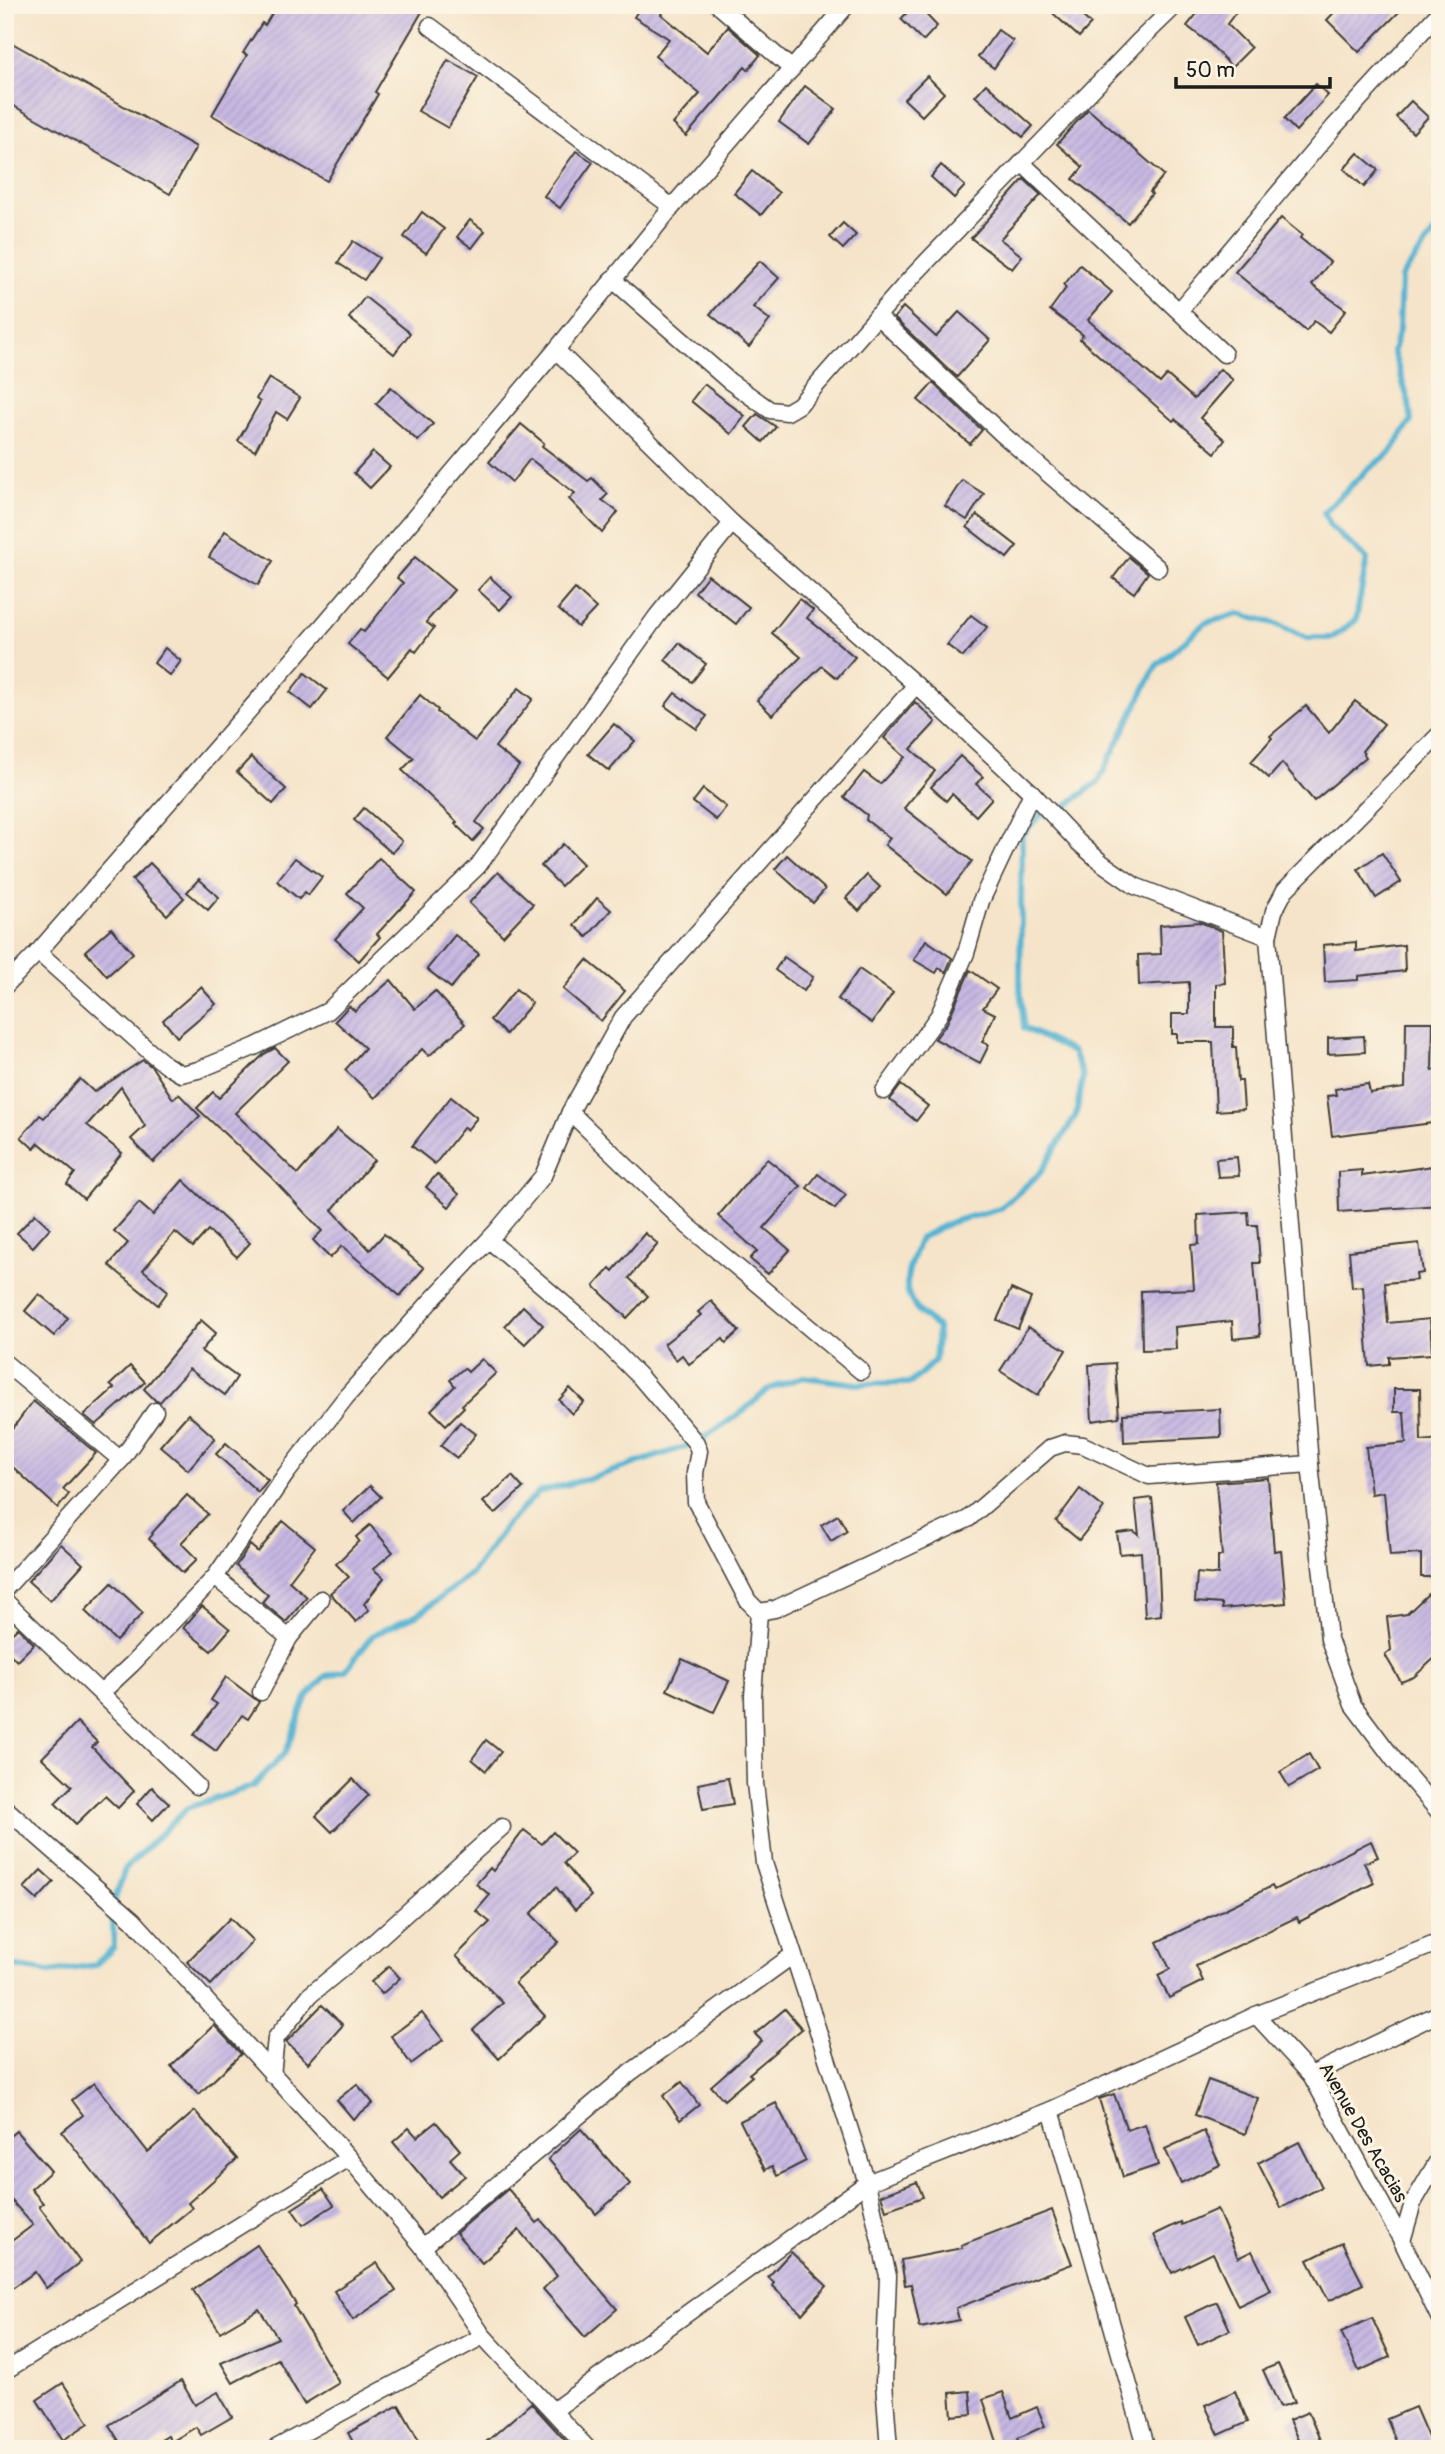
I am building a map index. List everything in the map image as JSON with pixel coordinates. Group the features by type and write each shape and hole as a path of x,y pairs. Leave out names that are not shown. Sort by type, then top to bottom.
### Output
{"street":[{"path":"718,5 792,69"},
{"path":"5,986 38,952 335,611 556,350 672,207 848,5"},
{"path":"612,279 729,381 770,411 787,412 799,405 877,316 1176,5"},
{"path":"1180,310 1334,127 1440,12"},
{"path":"430,26 672,207"},
{"path":"1022,163 1224,354"},
{"path":"877,316 1002,434 1158,568"},
{"path":"556,350 732,523 916,685 1102,863 1135,886 1268,937"},
{"path":"38,952 150,1052 181,1073 198,1070 254,1047 300,1027 328,1010 478,866 657,616 732,523"},
{"path":"101,1693 215,1577 279,1485 346,1397 489,1240 543,1176 570,1112 623,1017 916,685"},
{"path":"1440,734 1285,890 1274,911 1268,937 1310,1464 1329,1639 1353,1705 1395,1761 1440,1813"},
{"path":"884,1091 939,1014 966,953 981,901 1036,798"},
{"path":"570,1112 688,1226 861,1371"},
{"path":"489,1240 583,1320 640,1377 696,1443 699,1451 695,1474 696,1503 748,1601 759,1612 753,1696 755,1783 764,1863 867,2182 888,2276 884,2383 889,2449"},
{"path":"5,1363 121,1460"},
{"path":"5,1589 121,1460 155,1411"},
{"path":"759,1612 775,1609 968,1519 1049,1448 1065,1443 1083,1445 1149,1476 1310,1464"},
{"path":"215,1577 289,1638"},
{"path":"261,1692 289,1638 321,1599"},
{"path":"5,1601 197,1786"},
{"path":"5,1808 133,1920 349,2158 423,2247 483,2336 588,2449"},
{"path":"272,2075 276,2038 310,1995 372,1944 502,1827"},
{"path":"554,2410 867,2182 1051,2110 1256,2015 1440,1942"},
{"path":"423,2247 631,2072 793,1955"},
{"path":"1311,2075 1440,2013"},
{"name":"Avenue Des Acacias","path":"1256,2015 1311,2075 1402,2241 1440,2319"},
{"path":"1051,2110 1147,2449"},
{"path":"1402,2241 1413,2203 1440,2157"},
{"path":"5,2371 349,2158"},
{"path":"274,2449 483,2336"}],"building":[{"path":"277,5 426,5 327,181 212,115 247,55 243,53"},
{"path":"642,5 653,5 663,11 661,14 707,52 728,27 760,55 748,70 745,67 686,136 673,124 700,94 655,56 669,39 634,17"},
{"path":"914,5 937,26 923,41 901,19"},
{"path":"1044,5 1070,5 1091,24 1079,37"},
{"path":"1204,5 1228,5 1236,12 1227,24 1251,48 1232,67 1209,43 1187,26"},
{"path":"1341,5 1406,5 1359,52 1327,20"},
{"path":"998,30 1013,41 994,68 978,57"},
{"path":"5,39 196,147 170,194 5,101"},
{"path":"448,60 478,77 448,128 418,111"},
{"path":"927,76 944,93 922,116 904,99"},
{"path":"986,84 1033,126 1023,137 975,96"},
{"path":"1316,84 1328,95 1296,131 1284,119"},
{"path":"805,86 836,109 809,144 779,122"},
{"path":"1411,101 1428,117 1413,133 1396,117"},
{"path":"1088,109 1164,175 1128,223 1073,179 1083,167 1057,144"},
{"path":"576,151 593,162 560,208 544,196"},
{"path":"1358,153 1378,170 1364,187 1344,169"},
{"path":"941,165 965,186 954,198 931,177"},
{"path":"752,171 779,193 761,215 734,193"},
{"path":"1024,179 1041,195 1000,239 1022,256 1012,269 971,238"},
{"path":"422,212 444,229 426,253 404,237"},
{"path":"1281,218 1302,235 1300,238 1330,262 1312,285 1346,310 1329,332 1314,321 1306,331 1235,272"},
{"path":"470,220 485,231 472,248 457,237"},
{"path":"843,223 856,235 843,249 830,237"},
{"path":"353,241 379,258 364,280 338,263"},
{"path":"760,261 779,278 753,307 770,320 749,347 710,314"},
{"path":"1080,265 1112,292 1088,320 1160,383 1167,375 1194,399 1220,369 1233,380 1200,418 1225,440 1215,453 1175,419 1173,421 1080,339 1083,335 1050,310 1066,288 1064,285"},
{"path":"365,297 410,333 394,354 349,318"},
{"path":"903,307 936,337 959,312 990,340 957,377 894,318"},
{"path":"269,378 300,398 287,419 276,412 255,451 238,441 260,402 256,399"},
{"path":"933,383 982,430 970,444 918,400"},
{"path":"704,384 745,416 731,434 691,401"},
{"path":"391,387 433,424 418,441 376,404"},
{"path":"757,414 776,427 763,442 746,427"},
{"path":"521,424 544,443 542,446 588,481 592,478 608,494 602,500 618,512 602,533 569,499 575,493 530,459 512,482 489,462"},
{"path":"373,452 390,467 370,488 354,473"},
{"path":"962,480 984,494 967,520 945,506"},
{"path":"977,515 1017,546 1007,558 967,527"},
{"path":"225,531 273,561 258,585 209,557"},
{"path":"415,557 454,590 426,622 434,628 416,652 412,648 388,677 348,644 360,629 364,632 403,583 397,578"},
{"path":"1129,557 1148,573 1134,593 1113,578"},
{"path":"708,575 749,607 736,624 695,592"},
{"path":"490,577 512,597 500,610 478,590"},
{"path":"575,589 596,608 578,627 558,609"},
{"path":"799,599 813,610 807,618 855,657 837,678 822,666 772,715 757,700 801,657 772,633"},
{"path":"971,615 987,627 963,657 947,645"},
{"path":"679,643 706,664 692,682 665,660"},
{"path":"165,648 181,661 170,676 154,663"},
{"path":"305,673 327,690 312,709 290,692"},
{"path":"519,688 533,699 495,747 519,766 476,822 484,829 473,841 455,824 457,822 402,770 414,758 387,736 420,695 438,710 437,712 475,741"},
{"path":"675,693 707,716 697,729 665,706"},
{"path":"1355,701 1384,724 1362,751 1366,757 1314,801 1282,763 1269,778 1251,762 1272,738 1270,736 1306,706 1329,733"},
{"path":"915,702 936,722 911,749 935,771 904,808 972,861 947,894 885,845 890,838 866,820 867,815 844,797 864,772 880,784 905,757 884,738"},
{"path":"614,724 635,741 609,771 588,754"},
{"path":"960,756 983,777 976,784 992,798 976,816 952,794 946,801 931,787"},
{"path":"251,757 286,789 273,804 237,772"},
{"path":"703,789 726,807 716,820 693,802"},
{"path":"364,808 402,841 392,853 354,820"},
{"path":"563,844 583,864 561,886 541,866"},
{"path":"1382,853 1401,882 1376,898 1358,869"},
{"path":"787,855 825,889 813,903 775,869"},
{"path":"295,858 322,877 308,895 305,892 299,899 277,881"},
{"path":"379,858 416,892 377,934 380,937 359,961 335,939 363,908 347,893"},
{"path":"150,863 184,898 167,915 132,880"},
{"path":"498,872 533,904 503,936 469,903"},
{"path":"867,875 880,887 859,911 846,898"},
{"path":"199,879 219,897 208,910 187,892"},
{"path":"597,898 611,910 587,937 574,925"},
{"path":"1200,922 1222,931 1225,983 1216,984 1216,1027 1233,1027 1233,1047 1236,1047 1238,1081 1242,1081 1244,1109 1216,1111 1213,1042 1177,1042 1177,1034 1172,1034 1172,1014 1189,1014 1189,982 1139,985 1138,955 1161,954 1160,925"},
{"path":"111,928 133,953 107,976 85,951"},
{"path":"455,935 479,954 451,988 427,969"},
{"path":"926,940 952,958 946,972 939,968 936,973 914,960"},
{"path":"1356,942 1356,951 1404,945 1405,971 1358,976 1358,980 1325,982 1323,945"},
{"path":"784,957 813,977 804,991 775,970"},
{"path":"587,960 625,991 601,1021 563,989"},
{"path":"859,969 893,993 872,1023 838,999"},
{"path":"970,970 997,989 983,1008 995,1014 982,1042 989,1045 980,1063 935,1039 947,1023"},
{"path":"391,980 415,1009 435,991 465,1024 429,1056 422,1049 375,1098 345,1070 365,1048 335,1021 349,1006 355,1011"},
{"path":"201,987 216,1004 177,1037 163,1020"},
{"path":"516,989 532,1003 506,1034 490,1020"},
{"path":"1406,1022 1433,1022 1432,1070 1440,1069 1440,1122 1332,1136 1327,1096 1336,1095 1335,1089 1368,1084 1370,1093 1405,1088"},
{"path":"1364,1036 1365,1052 1328,1054 1328,1038"},
{"path":"275,1048 288,1061 235,1113 298,1174 337,1129 374,1160 332,1210 370,1250 384,1234 424,1268 400,1296 342,1246 330,1258 313,1240 322,1231 271,1177 197,1108 213,1092 219,1098 264,1054"},
{"path":"143,1060 152,1067 173,1099 179,1094 200,1116 153,1162 131,1139 145,1126 121,1087 87,1125 122,1153 84,1199 67,1184 75,1173 39,1143 34,1149 21,1137 40,1115 44,1118 80,1079 94,1092"},
{"path":"901,1085 928,1106 916,1121 890,1100"},
{"path":"451,1097 477,1118 467,1130 464,1127 435,1164 412,1146"},
{"path":"1237,1157 1239,1176 1218,1177 1216,1159"},
{"path":"767,1159 801,1186 764,1228 790,1250 768,1274 750,1259 757,1251 718,1216"},
{"path":"1440,1165 1440,1205 1339,1212 1338,1172 1362,1170 1362,1176"},
{"path":"437,1174 459,1194 449,1207 426,1187"},
{"path":"818,1174 846,1195 835,1209 807,1188"},
{"path":"183,1180 250,1243 237,1257 208,1230 193,1247 175,1232 143,1270 168,1291 158,1305 109,1265 128,1243 114,1231 139,1203 153,1215"},
{"path":"1248,1212 1249,1225 1257,1225 1260,1263 1254,1263 1260,1336 1233,1339 1232,1321 1175,1327 1176,1349 1142,1350 1141,1291 1194,1289 1191,1245 1199,1244 1198,1215"},
{"path":"35,1214 50,1228 33,1247 17,1233"},
{"path":"645,1233 658,1244 629,1278 648,1296 627,1318 594,1286 610,1268 613,1271"},
{"path":"1419,1243 1423,1273 1416,1274 1417,1280 1385,1283 1388,1323 1430,1319 1432,1354 1389,1357 1389,1364 1369,1366 1363,1286 1352,1287 1349,1251"},
{"path":"1011,1289 1031,1298 1018,1329 997,1320"},
{"path":"39,1294 68,1318 54,1336 25,1311"},
{"path":"711,1301 739,1331 726,1343 723,1339 689,1364 682,1355 676,1360 664,1344 701,1315 698,1312"},
{"path":"523,1306 543,1325 525,1344 505,1326"},
{"path":"201,1320 216,1333 201,1351 237,1377 225,1395 189,1369 160,1402 156,1401 144,1389"},
{"path":"1028,1327 1066,1350 1038,1395 1000,1371"},
{"path":"482,1359 496,1373 462,1405 464,1407 446,1425 431,1410 455,1386 450,1380 464,1368 468,1372"},
{"path":"1115,1363 1119,1417 1092,1421 1089,1365"},
{"path":"130,1366 145,1382 96,1425 84,1415 114,1388 110,1385"},
{"path":"570,1388 584,1402 572,1414 559,1400"},
{"path":"1394,1389 1420,1389 1421,1441 1440,1439 1440,1462 1436,1463 1440,1499 1440,1577 1421,1577 1421,1554 1390,1556 1384,1492 1371,1494 1366,1447 1406,1443 1404,1412 1394,1412"},
{"path":"33,1401 96,1453 63,1489 69,1494 58,1508 5,1460 5,1439"},
{"path":"1220,1409 1221,1437 1124,1442 1123,1414"},
{"path":"188,1414 215,1438 188,1470 160,1446"},
{"path":"460,1422 476,1434 457,1458 441,1446"},
{"path":"226,1443 268,1480 258,1492 216,1454"},
{"path":"512,1476 523,1488 495,1514 483,1502"},
{"path":"1268,1478 1274,1551 1281,1550 1286,1603 1222,1609 1222,1604 1195,1602 1197,1573 1218,1575 1218,1556 1222,1556 1216,1482"},
{"path":"370,1486 381,1497 354,1523 343,1511"},
{"path":"1080,1489 1104,1508 1079,1540 1056,1521"},
{"path":"187,1495 208,1514 181,1543 197,1559 183,1573 149,1539"},
{"path":"1152,1498 1161,1615 1145,1617 1141,1552 1120,1554 1117,1533 1134,1531 1139,1535 1135,1500"},
{"path":"838,1515 847,1531 831,1541 821,1525"},
{"path":"283,1521 315,1547 289,1581 307,1597 286,1622 262,1602 268,1595 236,1566 250,1545 258,1552"},
{"path":"370,1525 393,1552 373,1569 384,1578 364,1604 369,1610 356,1622 330,1593 349,1577 336,1564 359,1541 356,1537"},
{"path":"61,1544 83,1564 50,1601 28,1581"},
{"path":"112,1583 143,1613 116,1641 85,1611"},
{"path":"1428,1594 1440,1609 1440,1653 1414,1677 1401,1682 1385,1655 1391,1650 1387,1617 1407,1614"},
{"path":"202,1606 230,1629 211,1651 183,1628"},
{"path":"18,1628 34,1644 17,1661 5,1649 5,1640"},
{"path":"682,1659 729,1681 714,1712 667,1690"},
{"path":"226,1677 259,1702 248,1719 242,1715 216,1751 194,1735 217,1704 211,1700"},
{"path":"77,1722 97,1742 92,1747 134,1791 118,1808 105,1796 76,1824 55,1803 72,1786 42,1758"},
{"path":"486,1740 501,1752 486,1771 472,1759"},
{"path":"1309,1754 1318,1770 1289,1787 1280,1772"},
{"path":"728,1778 733,1804 703,1809 698,1784"},
{"path":"353,1779 369,1795 332,1832 316,1816"},
{"path":"152,1787 169,1803 153,1820 137,1804"},
{"path":"524,1830 542,1844 553,1832 574,1853 564,1863 591,1896 575,1910 556,1887 531,1914 559,1942 515,1983 545,2016 499,2059 473,2030 503,2003 456,1956 490,1922 476,1911 490,1895 476,1884 490,1868 493,1871"},
{"path":"1371,1841 1378,1857 1364,1863 1374,1883 1299,1922 1297,1917 1196,1966 1203,1981 1169,1998 1158,1975 1170,1969 1157,1942 1272,1886 1274,1890"},
{"path":"41,1870 54,1882 37,1900 24,1888"},
{"path":"230,1918 253,1941 211,1985 187,1962"},
{"path":"389,1966 400,1978 382,1994 371,1982"},
{"path":"322,2005 343,2025 308,2063 286,2042"},
{"path":"785,2009 802,2029 749,2074 752,2076 724,2100 711,2086 762,2041 755,2034"},
{"path":"422,2013 443,2040 411,2064 391,2036"},
{"path":"214,2025 241,2054 199,2094 171,2066"},
{"path":"1208,2080 1258,2098 1245,2134 1195,2115"},
{"path":"682,2082 699,2105 680,2120 663,2096"},
{"path":"94,2083 148,2152 195,2111 237,2159 188,2203 192,2208 149,2243 62,2132 83,2115 72,2100"},
{"path":"357,2084 373,2103 353,2119 337,2100"},
{"path":"1114,2094 1127,2130 1145,2124 1158,2165 1123,2177 1099,2099"},
{"path":"776,2103 806,2161 777,2176 772,2166 765,2170 740,2121"},
{"path":"436,2122 460,2150 450,2159 465,2176 439,2197 393,2142 409,2128 417,2137"},
{"path":"581,2129 630,2184 596,2214 548,2159"},
{"path":"16,2131 51,2171 31,2189 43,2203 39,2206 80,2262 46,2288 35,2272 5,2293 5,2246 33,2225 5,2193 5,2140"},
{"path":"1204,2131 1220,2165 1181,2183 1165,2149"},
{"path":"1299,2142 1322,2187 1281,2208 1258,2163"},
{"path":"917,2182 923,2197 886,2210 881,2195"},
{"path":"323,2189 334,2205 303,2225 292,2209"},
{"path":"508,2189 537,2223 541,2220 617,2309 585,2337 543,2289 557,2276 519,2230 482,2263 456,2233"},
{"path":"1217,2209 1238,2258 1252,2251 1271,2290 1238,2306 1213,2253 1172,2273 1154,2235"},
{"path":"1052,2210 1072,2264 956,2308 959,2320 920,2328 911,2284 905,2285 901,2260 962,2248 961,2245"},
{"path":"1342,2243 1363,2284 1329,2301 1308,2260"},
{"path":"257,2245 296,2304 294,2306 339,2383 304,2404 278,2359 233,2383 221,2363 278,2338 259,2309 220,2332 193,2290"},
{"path":"791,2252 827,2286 802,2314 772,2286 774,2282 768,2277"},
{"path":"377,2263 396,2291 353,2320 334,2291"},
{"path":"1217,2302 1230,2330 1198,2345 1185,2317"},
{"path":"1372,2318 1390,2357 1359,2371 1341,2332"},
{"path":"1278,2364 1295,2402 1280,2407 1263,2370"},
{"path":"181,2381 195,2405 218,2392 232,2417 201,2435 196,2427 171,2442 168,2436 146,2449 124,2449 109,2425"},
{"path":"63,2383 89,2423 63,2440 37,2400"},
{"path":"970,2391 972,2414 952,2416 950,2393"},
{"path":"1235,2391 1248,2422 1219,2435 1205,2405"},
{"path":"1003,2392 1012,2418 1037,2407 1045,2426 1018,2438 1019,2441 999,2448 983,2399"},
{"path":"531,2403 573,2449 478,2449"},
{"path":"399,2405 419,2441 406,2449 357,2449 348,2433"},
{"path":"1415,2407 1431,2444 1420,2449 1399,2449 1387,2419"},
{"path":"1308,2412 1324,2449 1302,2449 1289,2420"}],"waterway":[{"path":"5,1965 50,1972 95,1965 114,1947 112,1908 125,1869 187,1808 253,1786 286,1752 306,1698 326,1676 345,1671 373,1635 420,1613 471,1574 507,1524 539,1492 598,1476 696,1443 742,1412 769,1389 803,1377 857,1384 911,1383 935,1360 938,1328 916,1308 907,1289 907,1278 920,1238 951,1222 1000,1209 1040,1173 1076,1115 1083,1076 1073,1052 1024,1028 1020,985 1022,835 1040,815 1061,810 1098,782 1156,666 1205,623 1239,614 1274,623 1307,638 1332,638 1356,620 1367,559 1330,526 1324,512 1366,471 1391,452 1411,421 1409,402 1393,351 1399,329 1401,278 1440,225"}]}
